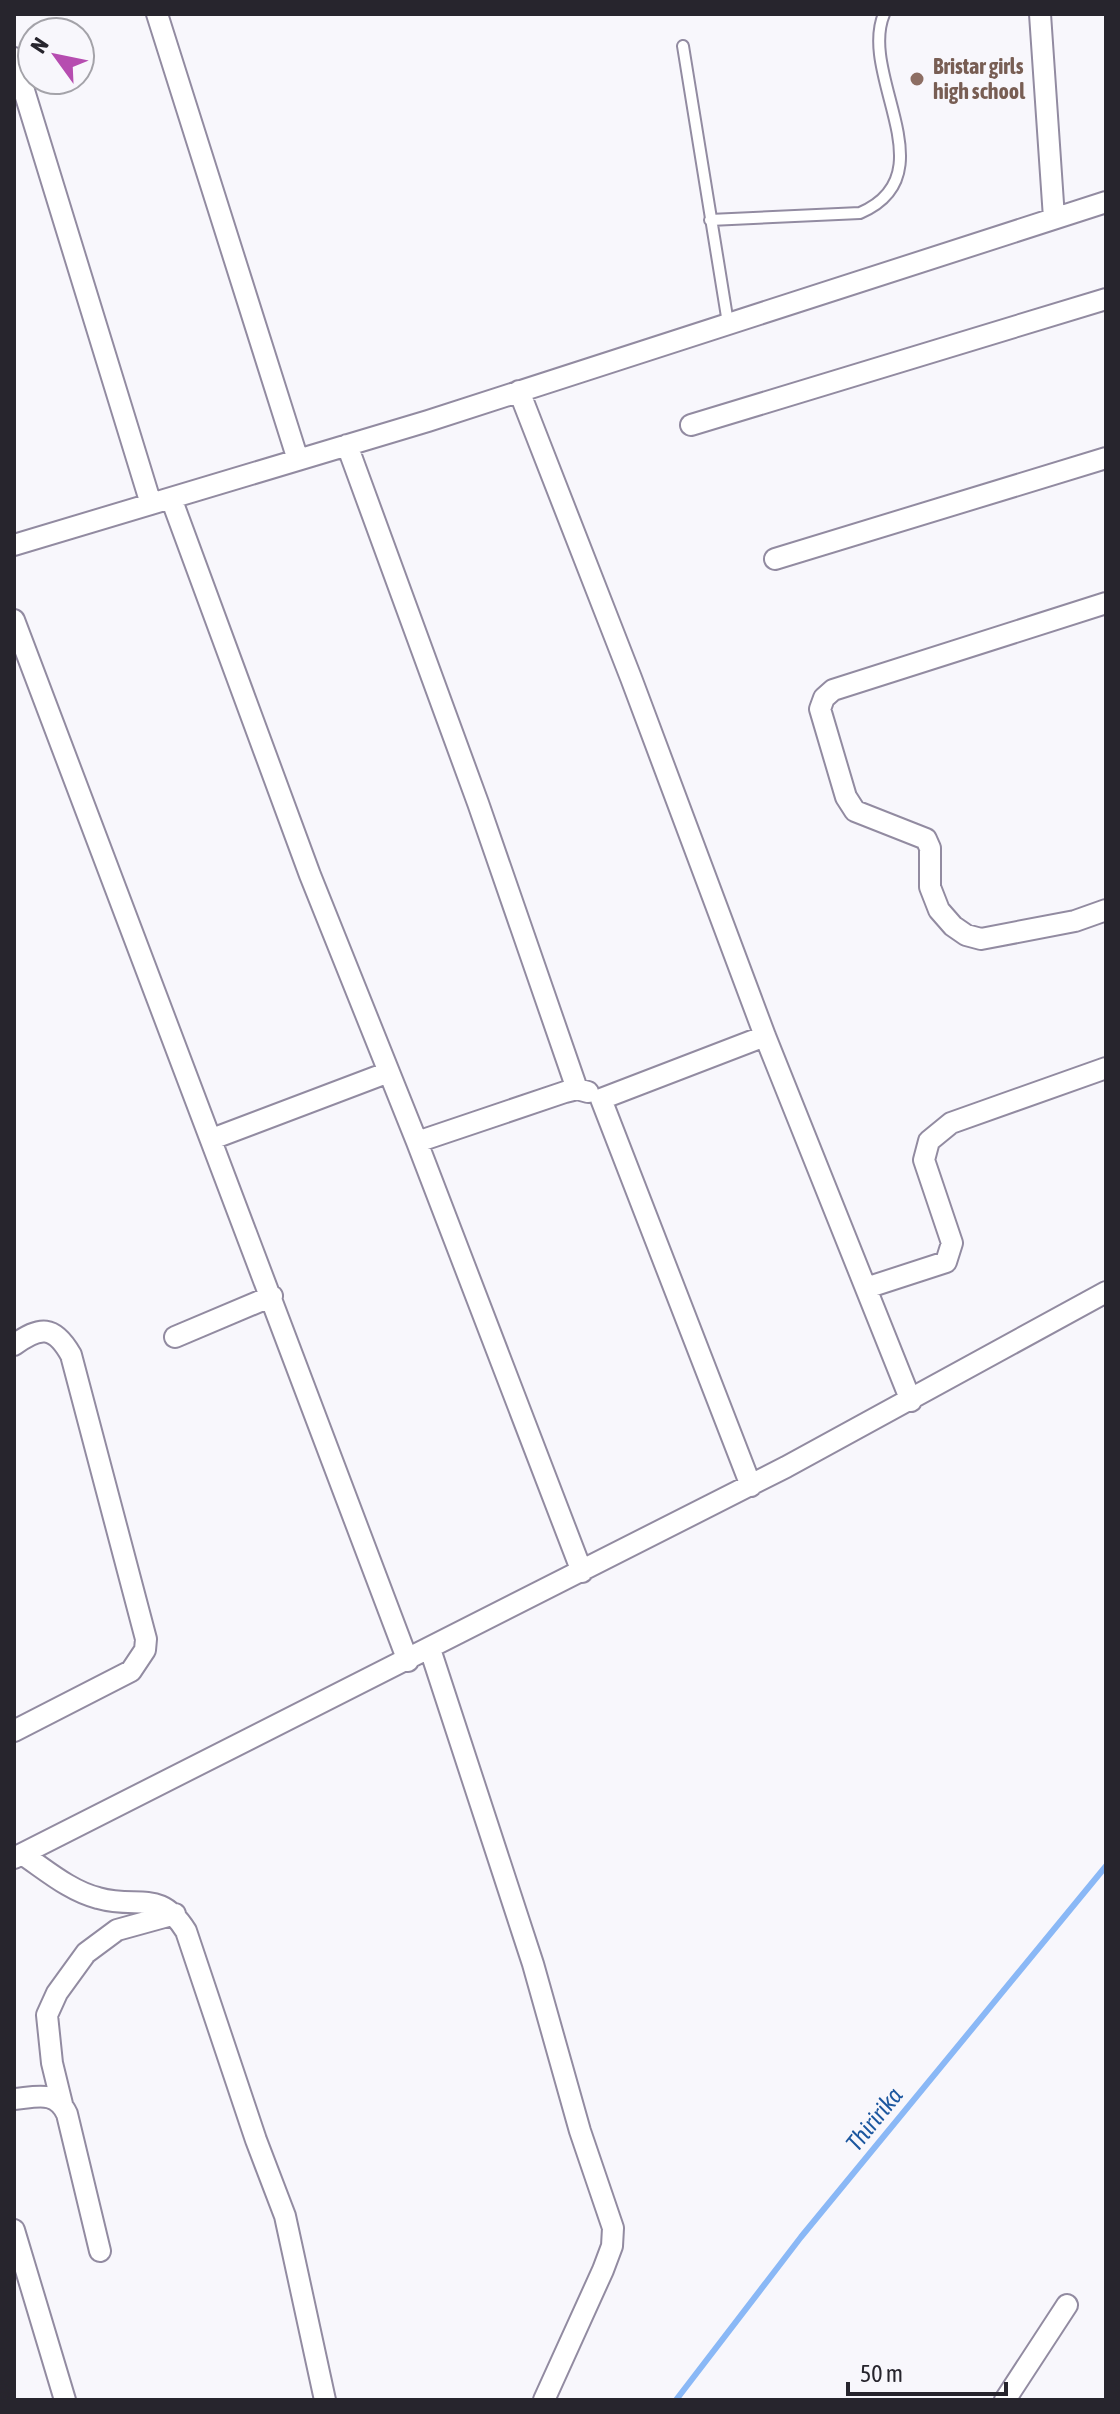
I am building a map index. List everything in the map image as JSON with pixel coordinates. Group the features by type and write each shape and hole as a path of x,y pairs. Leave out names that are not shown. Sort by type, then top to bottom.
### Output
{"street":[{"path":"157,14 298,460"},
{"path":"1040,14 1054,218"},
{"path":"14,58 161,501 417,1142 582,1572"},
{"path":"14,545 519,391 1106,202"},
{"path":"691,425 1106,299"},
{"path":"519,391 626,664 765,1036 911,1401"},
{"path":"347,445 478,803 577,1089"},
{"path":"775,559 1106,458"},
{"path":"1106,603 833,690 824,698 820,709 846,797 855,811 926,839 930,848 930,887 939,910 953,926 966,935 981,939 1075,921 1106,910"},
{"path":"14,620 408,1661"},
{"path":"417,1142 577,1089 601,1099 765,1036"},
{"path":"866,1288 946,1262 949,1257 952,1243 924,1160 929,1141 951,1123 1106,1068"},
{"path":"212,1139 389,1072"},
{"path":"601,1099 751,1486"},
{"path":"18,1856 751,1486 1106,1292"},
{"path":"175,1337 272,1296"},
{"path":"14,1345 30,1333 48,1331 62,1339 71,1355 146,1639 141,1660 131,1671 14,1731"},
{"path":"430,1649 529,1951 580,2131 613,2228 612,2246 603,2270 544,2400"},
{"path":"18,1856 96,1898 124,1903 161,1904 175,1914 186,1931 256,2140 285,2216 325,2400"},
{"path":"100,2251 52,2063 47,2015 57,1993 86,1953 117,1930 175,1914"},
{"path":"14,2099 49,2095 62,2104"},
{"path":"14,2230 65,2400"},
{"path":"1005,2400 1067,2305"}],"lane":[{"path":"710,220 860,213 877,206 890,191 899,170 900,145 879,45 880,22 884,14"},
{"path":"683,46 728,323"}],"waterway":[{"name":"Thiririka","path":"676,2400 801,2237 1106,1866"}],"place":[{"name":"Bristar girls high school","path":"917,79"}]}
